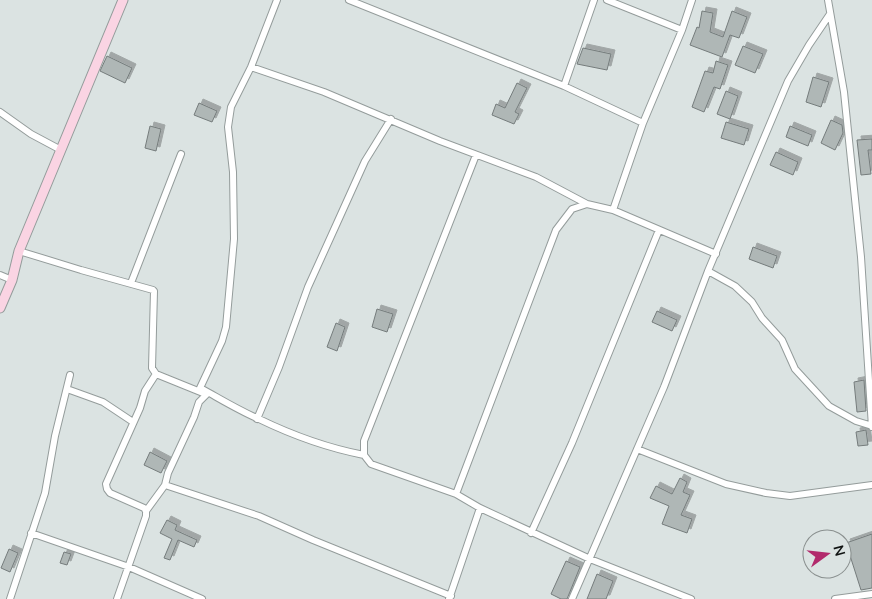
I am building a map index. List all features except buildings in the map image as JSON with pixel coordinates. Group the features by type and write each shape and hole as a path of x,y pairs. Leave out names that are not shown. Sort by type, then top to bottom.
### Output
{"main road":[{"path":"0,308 12,280 18,251 123,0"}],"street":[{"path":"200,388 222,341 226,327 234,238 233,172 228,127 231,107 251,67 277,0"},
{"path":"349,0 564,86 643,123"},
{"path":"564,86 594,0"},
{"path":"607,0 682,30"},
{"path":"613,210 643,123 682,30 692,0"},
{"path":"708,271 735,286 752,302 762,318 782,340 795,369 829,406 856,421 872,427 861,258 844,92 828,0"},
{"path":"572,599 664,387 708,271 788,81 830,14"},
{"path":"251,67 324,92 440,141 536,177 587,204 613,210 716,254"},
{"path":"0,112 31,134 61,150"},
{"path":"258,419 280,367 308,287 365,161 391,119"},
{"path":"131,283 181,154"},
{"path":"476,155 364,441 364,455 371,464 456,494 480,508 590,559 691,599"},
{"path":"456,494 556,230 572,210 587,204"},
{"path":"531,532 572,443 659,230"},
{"path":"18,251 153,290 152,368 156,374 207,394"},
{"path":"0,275 12,280"},
{"path":"146,511 144,508 110,493 107,490 106,484 140,408 145,391 156,374"},
{"path":"10,599 45,493 55,436 70,375"},
{"path":"200,388 207,394"},
{"path":"200,388 258,419 301,437 341,450 364,455"},
{"path":"66,389 103,402 133,422"},
{"path":"117,599 146,516 146,511 165,485 168,473 199,402 207,394"},
{"path":"637,449 726,484 766,494 790,496 872,485"},
{"path":"165,485 259,516 450,597 480,508"},
{"path":"31,534 129,567 202,599"},
{"path":"835,599 872,594"}]}
